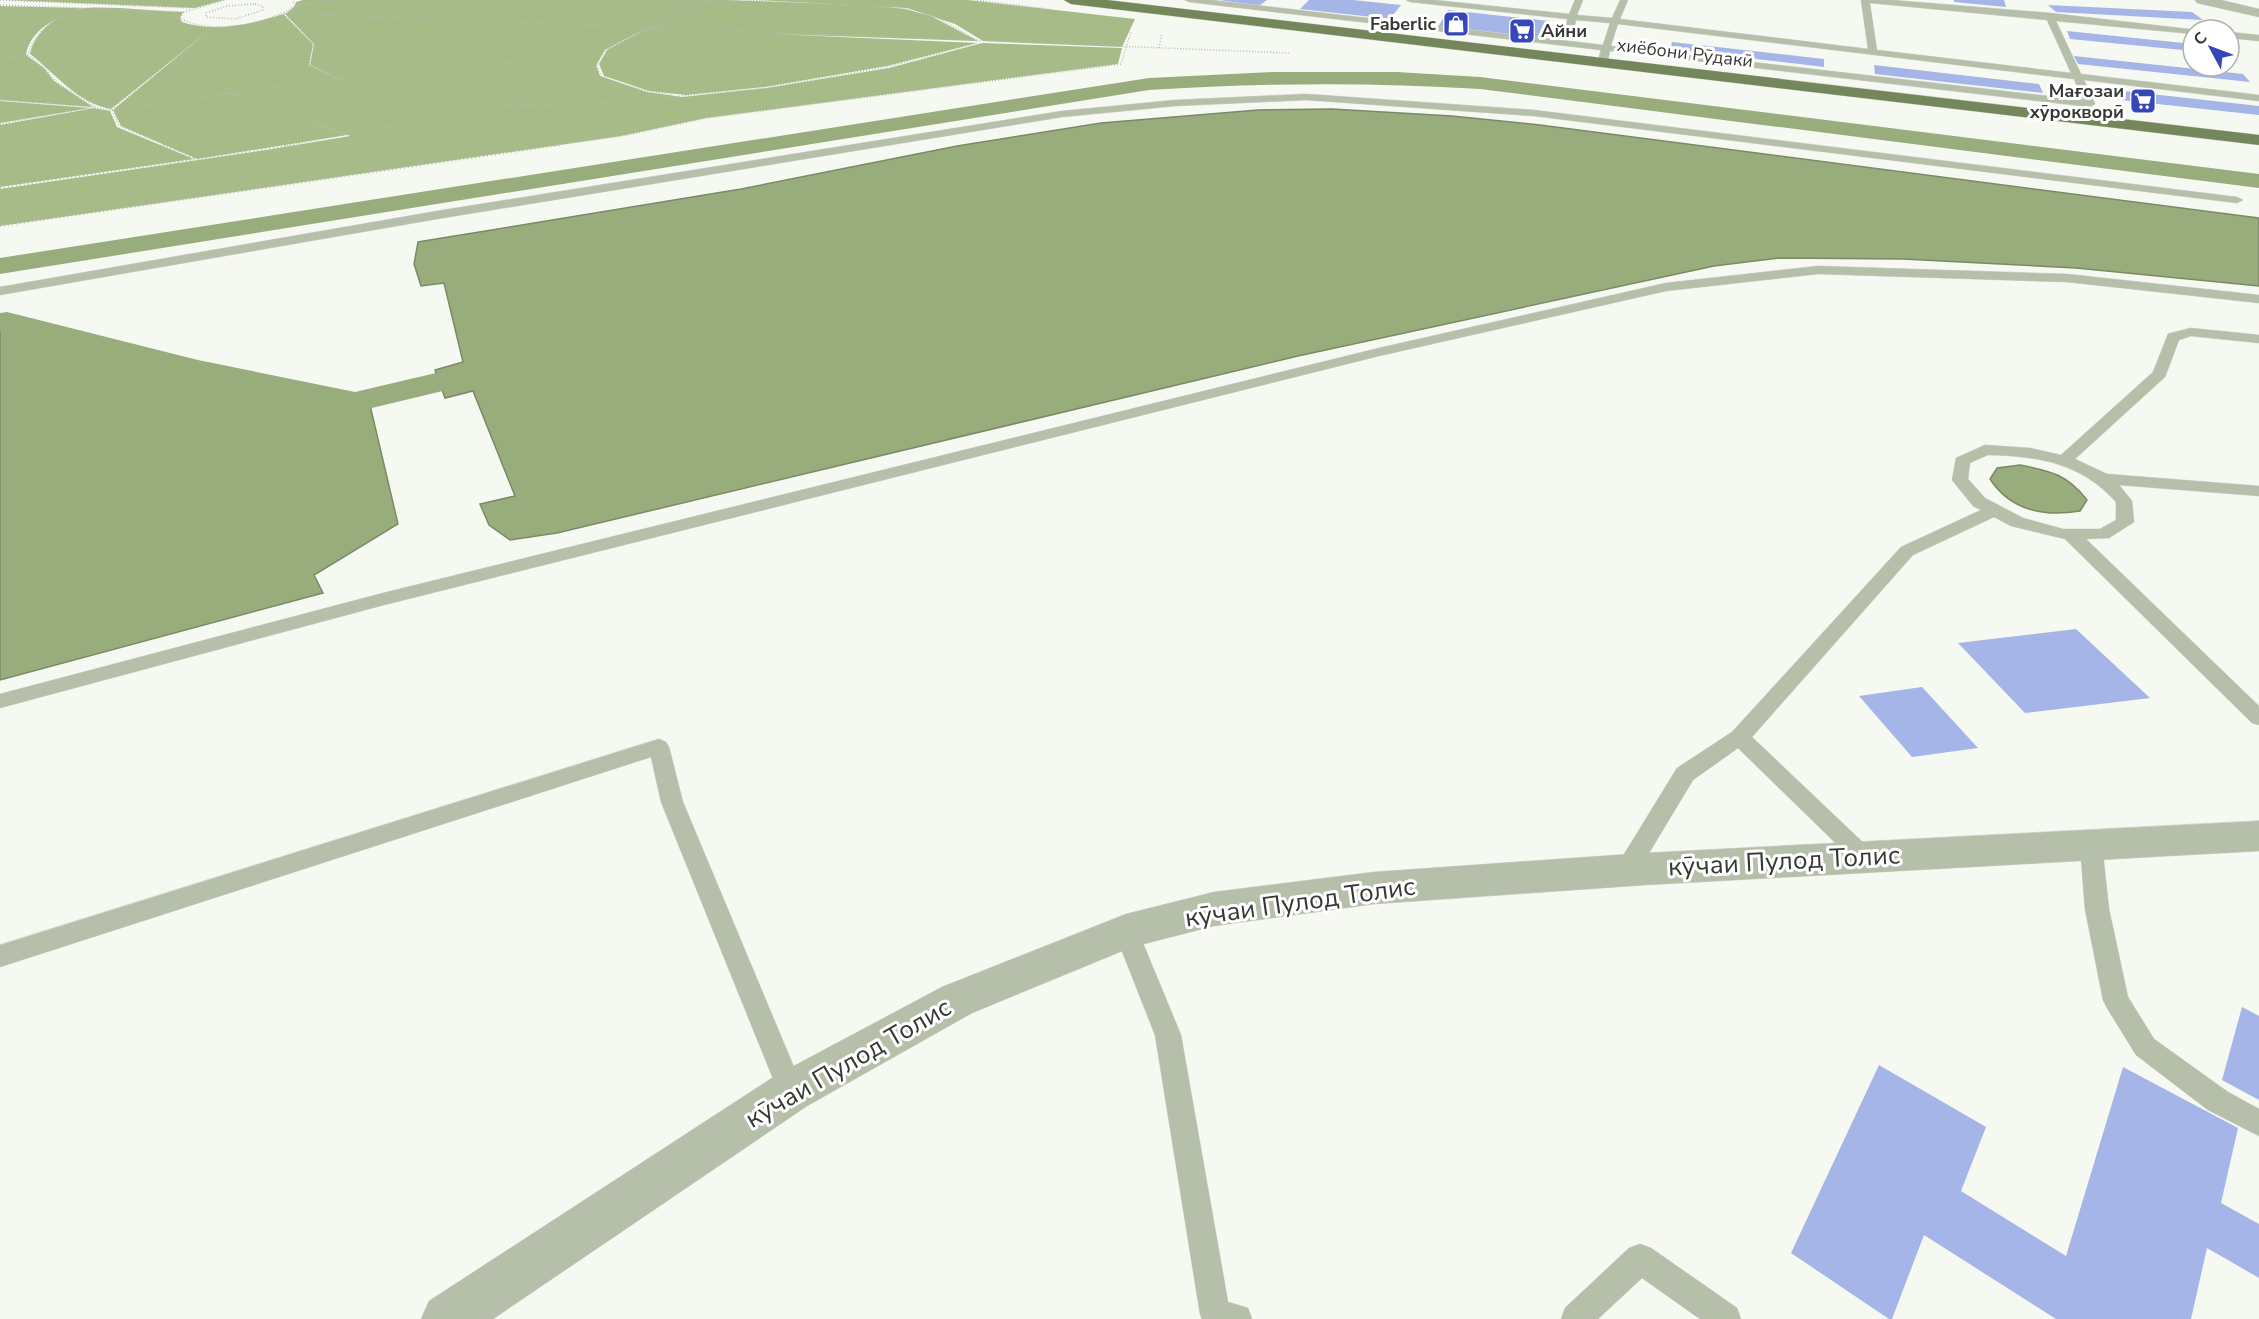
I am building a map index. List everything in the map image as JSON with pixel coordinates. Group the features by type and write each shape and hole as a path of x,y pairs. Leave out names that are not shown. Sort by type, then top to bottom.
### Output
{"highway":[{"name":"хиёбони Рӯдакӣ","path":"1071,0 1604,55 2259,140"}],"street":[{"path":"2202,0 2259,14"},
{"name":"кӯчаи Пулод Толис","path":"447,1319 791,1091 957,1000 1125,931 1214,909 1362,890 1626,871 2259,836"}],"lane":[{"path":"1189,0 1567,51 1572,17 1579,0"},
{"path":"1410,0 1615,21 2259,98"},
{"path":"1624,0 1604,55 2090,104 2050,16"},
{"path":"1873,52 1865,0 2181,30"},
{"path":"2241,36 2259,38"},
{"path":"0,291 437,215 1050,116 1175,103 1306,97 1534,113 2237,200"},
{"path":"0,701 383,599 1379,352 1666,287 1818,270 2067,278 2259,299"},
{"path":"2064,460 2160,374 2173,337 2191,332 2259,339"},
{"path":"1985,450 2022,450 2064,460 2102,479 2124,501 2126,522 2103,534 2070,534 2017,522 1979,502 1960,480 1962,461 1985,450"},
{"path":"2102,479 2259,491"},
{"path":"1626,871 1685,774 1739,737 1907,551 1995,510"},
{"path":"2070,534 2259,718"},
{"path":"1739,737 1864,857"},
{"path":"0,956 659,747 672,802 791,1091"},
{"path":"2091,845 2097,909 2116,1000 2145,1047 2218,1101 2259,1123"},
{"path":"1125,931 1168,1035 1215,1314 1237,1319"},
{"path":"1576,1319 1640,1259 1726,1319"}],"path":[{"path":"0,0 195,8"},
{"path":"28,55 30,45 45,27 61,16 103,0"},
{"path":"0,5 184,12 225,0"},
{"path":"292,0 295,3 353,0"},
{"path":"284,13 302,0"},
{"path":"674,0 738,0"},
{"path":"747,0 905,8 932,15 981,42"},
{"path":"504,105 597,65 605,50 708,1"},
{"path":"234,5 263,6 263,10 256,14 243,17 213,19 206,17 206,13 234,5"},
{"path":"184,12 180,18 183,21 214,26 252,22 284,13 1141,48"},
{"path":"284,13 313,44 309,65 338,78"},
{"path":"112,110 214,26"},
{"path":"0,100 112,110 338,78 473,69 621,42"},
{"path":"0,188 350,135 504,105 596,104 766,88 887,67 981,42"},
{"path":"0,226 622,136 707,118 1120,64 1125,47"},
{"path":"0,59 28,55 45,68 55,81 95,107"},
{"path":"597,65 601,76 618,84 647,92 684,96"},
{"path":"230,93 350,135"},
{"path":"0,124 95,107"},
{"path":"112,110 119,126 196,159"}],"shaded area":[{"path":"5,0 224,0 195,8"},
{"path":"303,0 726,0 869,5 905,9 931,16 978,41 773,34 977,43 887,66 765,87 686,95 649,91 604,76 599,64 607,50 647,28 605,50 596,65 600,76 647,92 682,97 767,88 889,68 982,43 1122,48 1118,64 706,118 621,136 0,226 0,189 350,136 286,113 347,135 197,159 121,126 113,110 206,33 111,109 99,106 77,94 30,54 37,38 50,24 66,13 84,8 183,12 180,18 182,22 207,27 246,24 283,14 313,44 309,65 338,79 310,65 314,44 285,14 294,7 296,2"},
{"path":"756,0 968,0 1135,19 1122,47 983,41 955,24 907,8"},
{"path":"0,6 80,8 54,20 39,31 33,38 26,55 44,68 54,81 93,107 0,100"},
{"path":"0,101 90,108 0,123"},
{"path":"94,108 110,111 117,127 194,159 0,187 0,125"},
{"path":"1332,109 1452,116 1540,125 2259,218 2259,286 2076,268 1903,259 1779,258 1714,266 1298,356 557,533 510,540 489,525 480,504 515,496 473,391 445,398 435,370 463,362 444,283 421,286 414,264 418,242 741,189 957,146 1101,123 1258,110"},
{"path":"0,326 353,408 370,405 398,524 314,575 323,593 0,680"},
{"path":"2020,465 2049,472 2072,484 2087,500 2080,511 2041,512 2018,505 2008,498 1990,479 1997,468"}],"building":[{"path":"1219,0 1267,0 1259,6"},
{"path":"1309,0 1353,0 1401,5 1390,19 1300,9"},
{"path":"1954,0 2004,0 2006,7 1954,2"},
{"path":"2048,5 2192,12 2200,18 2181,19 2056,12"},
{"path":"1448,10 1550,21 1543,38 1438,27"},
{"path":"2067,31 2181,43 2181,50 2070,39"},
{"path":"1672,42 1824,59 1824,67 1670,49"},
{"path":"2074,56 2181,67 2181,75 2078,64"},
{"path":"1874,65 2039,84 2043,93 1875,74"},
{"path":"2241,74 2250,82 2212,78 2241,78"},
{"path":"2088,87 2259,106 2259,115 2093,97"},
{"path":"2076,629 2150,698 2025,713 1958,643"},
{"path":"1922,687 1978,748 1912,757 1859,696"},
{"path":"2242,1007 2259,1016 2259,1100 2222,1080"},
{"path":"1879,1065 1986,1127 1961,1191 2066,1256 2123,1067 2238,1128 2221,1203 2259,1224 2259,1278 2207,1248 2191,1319 2056,1319 1924,1235 1892,1319 1889,1319 1791,1253"}],"waterway":[{"path":"0,266 1149,84 1232,79 1355,78 1480,83 2259,181"},
{"path":"0,322 7,321 198,369 355,402 440,382"}],"place":[{"name":"Faberlic","path":"1456,24"},
{"name":"Айни","path":"1522,31"},
{"name":"Мағозаи хӯрокворӣ","path":"2143,101"}]}
